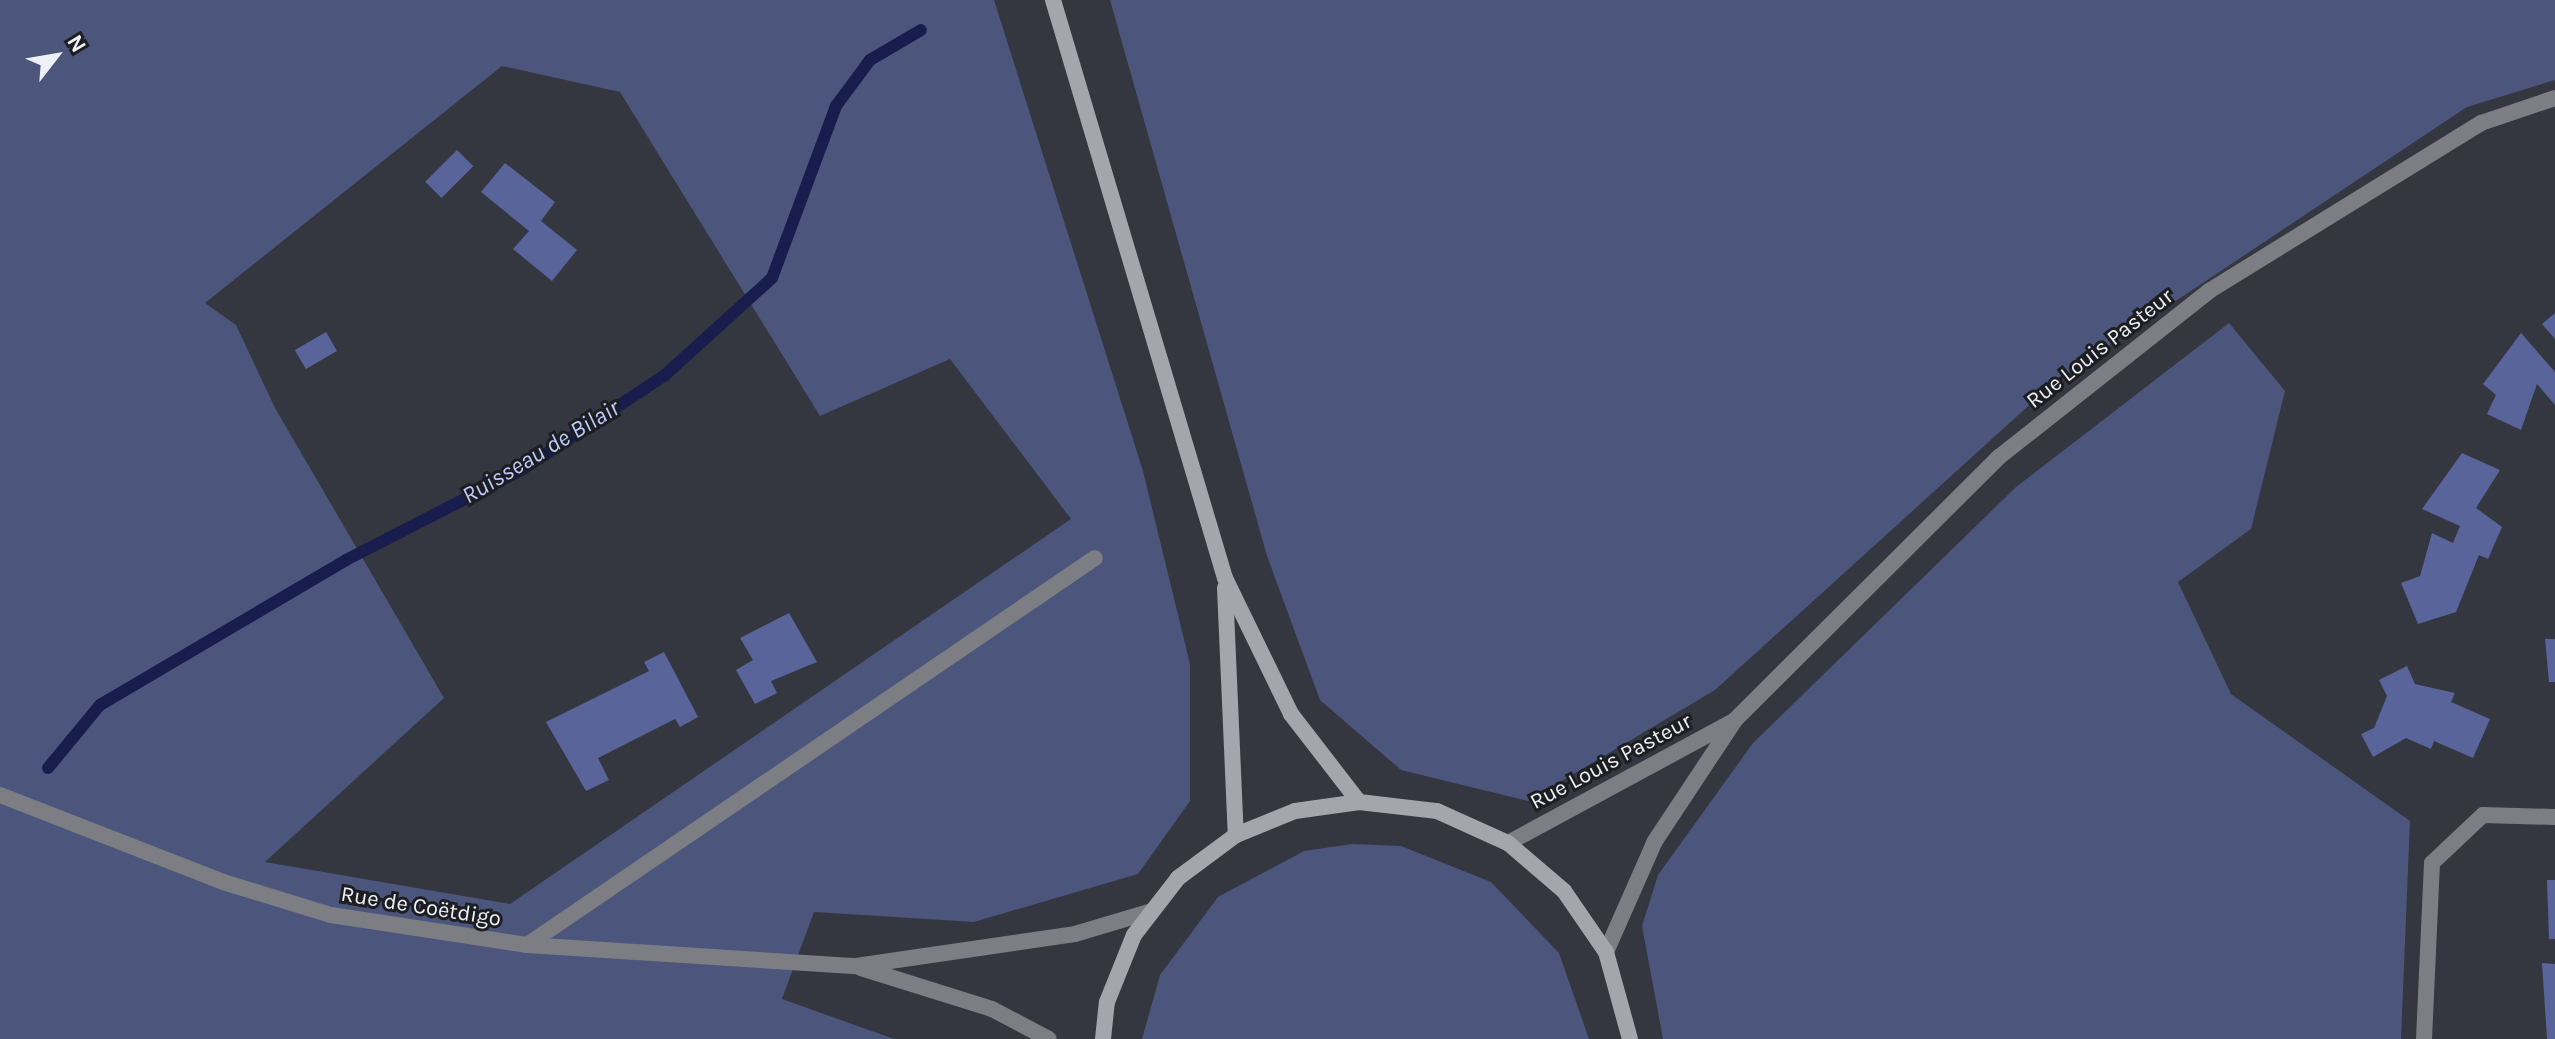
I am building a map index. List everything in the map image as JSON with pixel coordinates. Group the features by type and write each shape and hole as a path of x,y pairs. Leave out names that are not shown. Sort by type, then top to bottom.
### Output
{"main road":[{"path":"1053,0 1225,578 1291,714 1359,802"},
{"path":"1225,578 1236,835"},
{"path":"1103,1039 1107,1002 1134,935 1178,878 1236,835 1295,811 1359,802 1437,811 1508,843 1564,891 1606,952 1630,1039"}],"street":[{"name":"Rue Louis Pasteur","path":"1606,952 1655,841 1735,720 1999,457 2209,291 2481,123 2555,98"},
{"path":"527,945 1095,558"},
{"name":"Rue Louis Pasteur","path":"1508,843 1735,720"},
{"name":"Rue de Coëtdigo","path":"0,795 223,882 331,915 527,945 856,966 1075,934 1152,911"},
{"path":"2424,1039 2432,863 2483,815 2555,817"},
{"name":"Rue de Coëtdigo","path":"856,966 992,1009 1049,1039"}],"shaded area":[{"path":"0,0 994,0 1143,471 1190,664 1190,801 1138,874 974,922 814,912 782,999 894,1039 0,1039","holes":["502,66 620,92 820,416 950,359 1071,519 510,904 265,862 444,698 275,408 236,325 205,303"]},
{"path":"1110,0 2555,0 2555,80 2467,107 2057,380 1715,690 1528,801 1401,770 1320,700 1267,556"},
{"path":"2229,323 2285,391 2251,529 2178,582 2231,694 2410,821 2401,1039 1663,1039 1642,926 1658,875 1753,743 2016,487"},
{"path":"1352,844 1401,846 1491,882 1559,953 1589,1039 1142,1039 1160,975 1218,897 1304,851"}],"building":[{"path":"457,150 473,166 441,198 425,182"},
{"path":"505,163 555,202 541,221 577,250 552,281 513,249 529,231 481,192"},
{"path":"2555,313 2555,339 2542,324"},
{"path":"326,332 337,351 306,369 295,350"},
{"path":"2521,333 2555,372 2555,405 2537,384 2521,430 2487,414 2496,395 2483,384"},
{"path":"2462,453 2500,470 2476,508 2502,527 2488,559 2479,555 2456,612 2418,624 2401,583 2420,576 2432,533 2453,543 2460,526 2422,509"},
{"path":"789,613 817,662 771,681 777,693 755,704 736,670 753,660 740,638"},
{"path":"2545,639 2555,639 2555,682 2549,682"},
{"path":"664,652 698,717 680,727 675,719 598,758 609,780 586,791 546,722 649,671 644,662"},
{"path":"2407,666 2415,684 2455,693 2451,702 2490,719 2473,758 2434,741 2431,749 2406,738 2373,757 2361,734 2374,728 2387,696 2379,680"},
{"path":"2547,880 2555,880 2555,939 2549,939"},
{"path":"2542,963 2555,964 2555,1039 2547,1039"}],"waterway":[{"name":"Ruisseau de Bilair","path":"48,768 100,705 346,560 523,469 665,375 772,278 836,106 870,60 921,30"}]}
